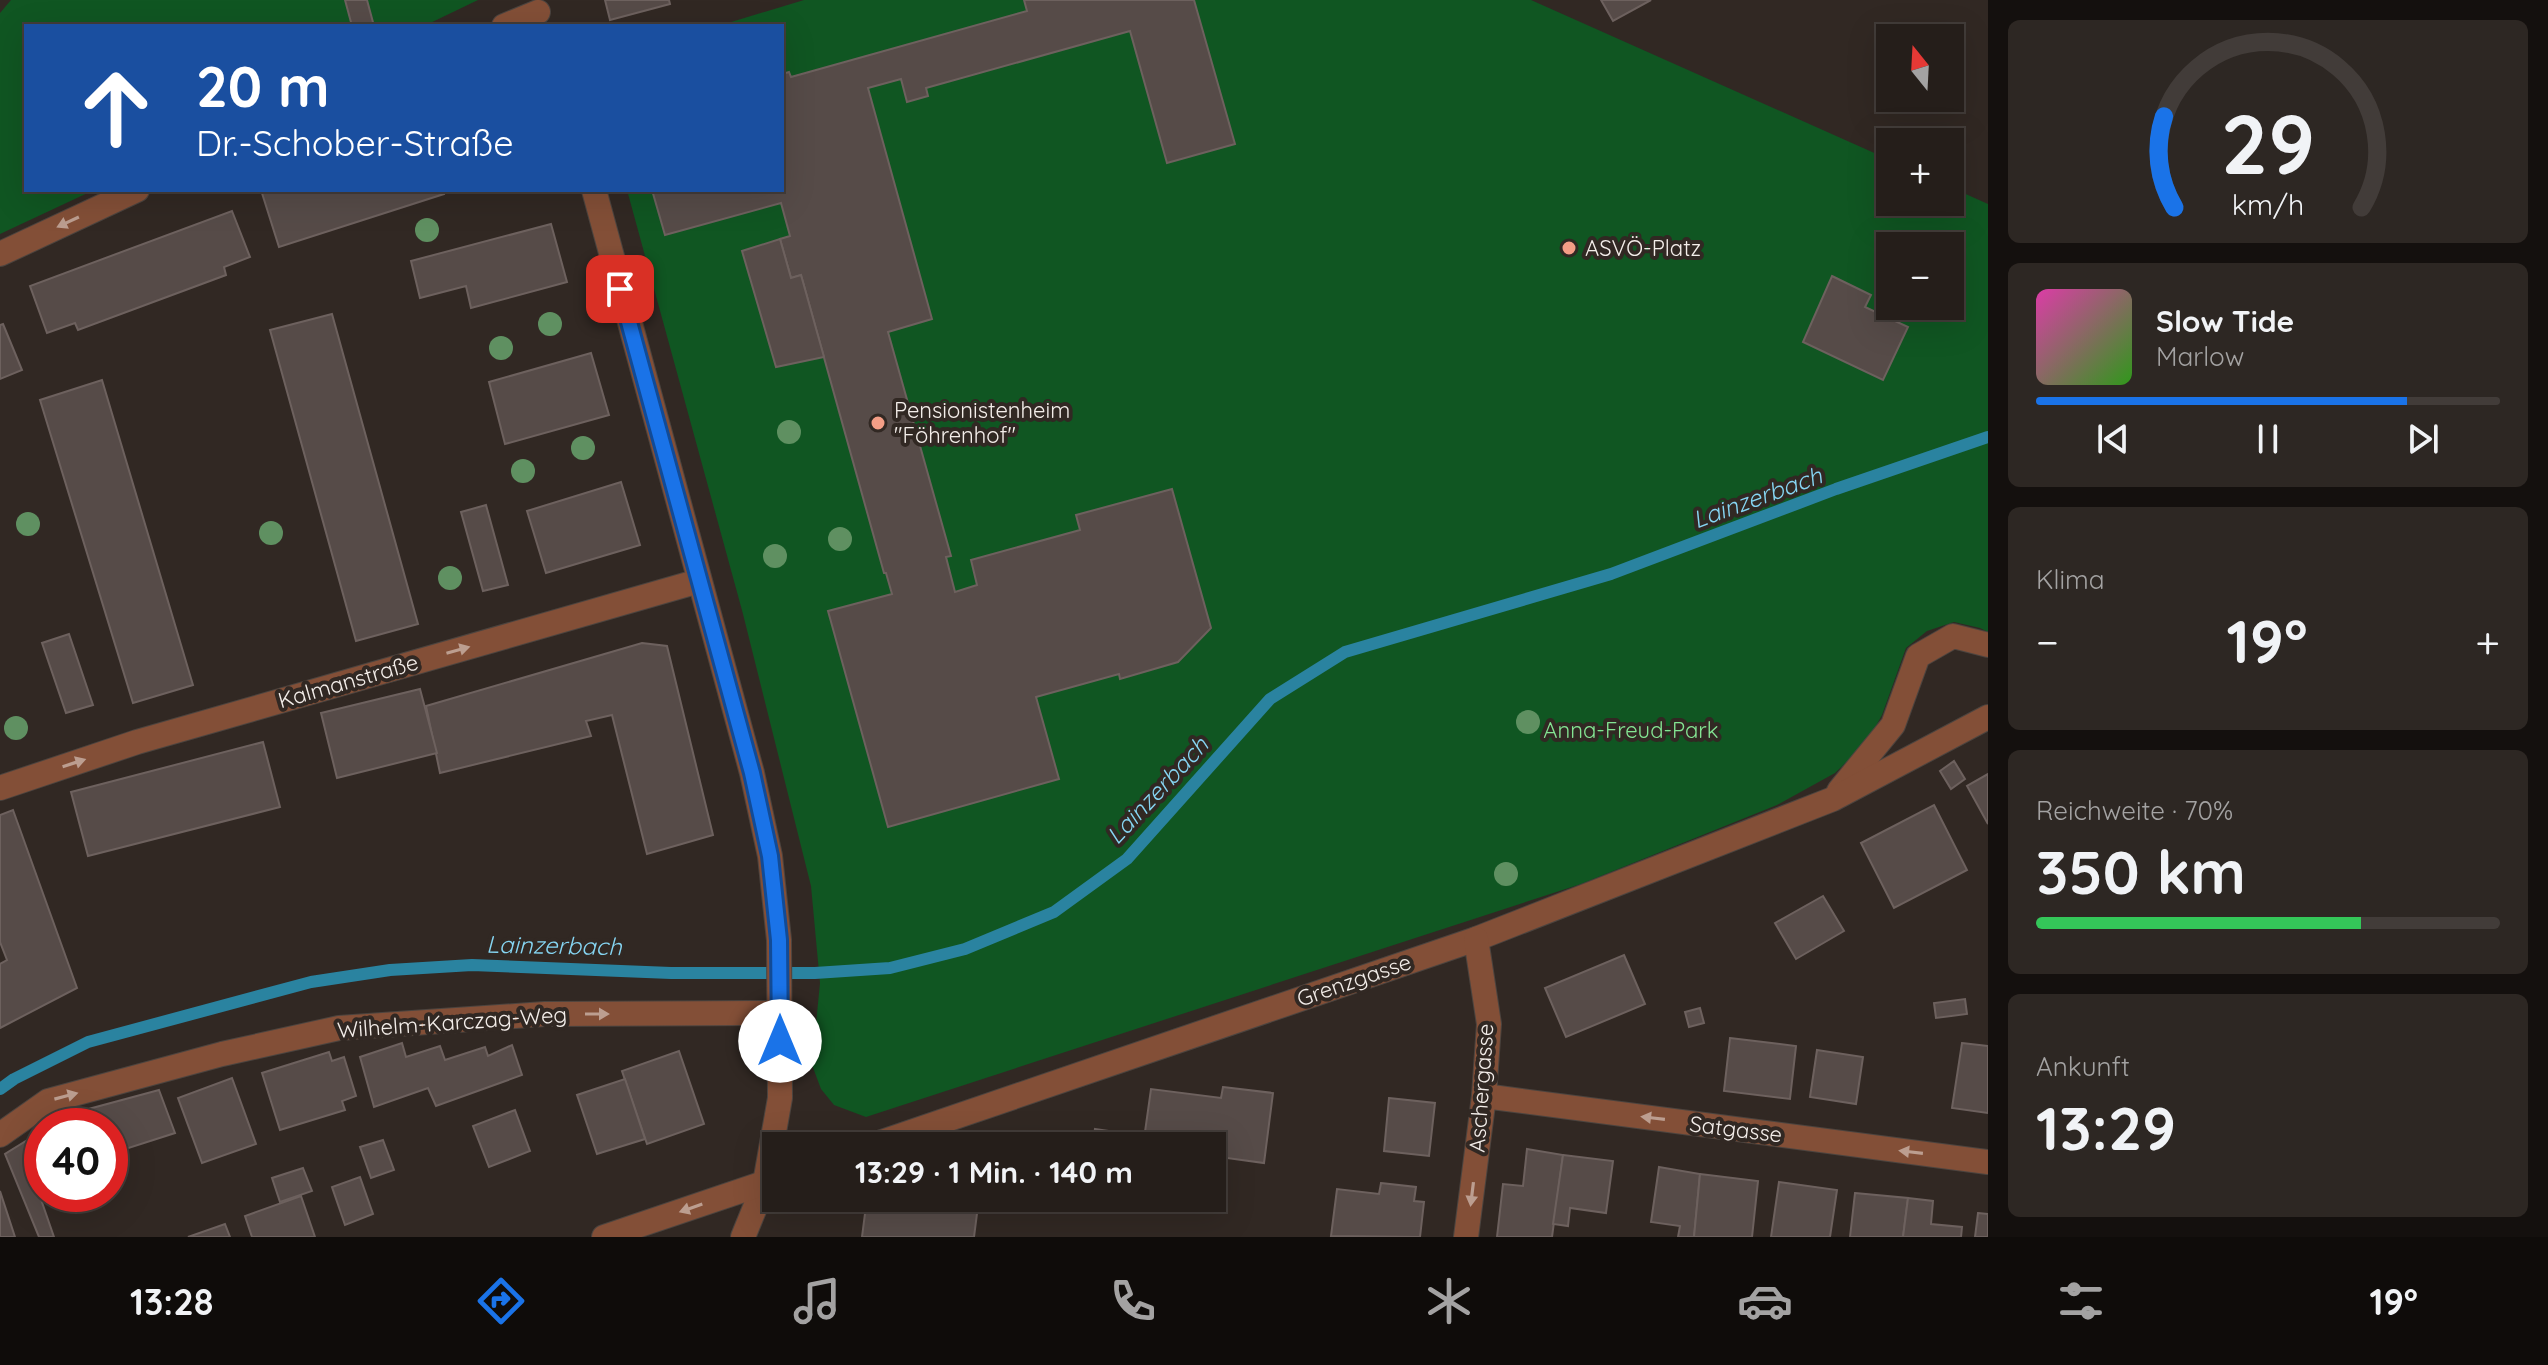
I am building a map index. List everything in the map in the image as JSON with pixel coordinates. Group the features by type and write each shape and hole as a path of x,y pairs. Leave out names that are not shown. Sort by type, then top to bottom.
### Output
{"street":[{"path":"509,24 538,13"},
{"path":"0,254 133,192"},
{"path":"595,192 755,786 770,856 779,940 780,1098 776,1132"},
{"name":"Kalmanstraße","path":"0,788 137,742 699,581"},
{"name":"Grenzgasse","path":"1833,799 1893,725 1918,656 1953,636 1988,645"},
{"name":"Grenzgasse","path":"911,1132 1476,939 1833,799 1988,717"},
{"name":"Aschergasse","path":"1466,1237 1484,1096 1489,1024 1476,939"},
{"name":"Wilhelm-Karczag-Weg","path":"0,1135 48,1101 222,1054 339,1028 545,1014 780,1008"},
{"name":"Satgasse","path":"1484,1096 1988,1162"},
{"path":"604,1237 762,1184"},
{"path":"743,1237 762,1198"}],"green space":[{"path":"11,0 478,0 428,24 24,24 24,192 90,192 0,234 0,13"},
{"name":"Anna-Freud-Park","path":"804,0 1531,0 1876,154 1876,216 1964,216 1964,193 1988,204 1988,632 1954,622 1927,631 1906,648 1882,715 1867,742 1835,773 1777,805 1581,884 866,1117 834,1105 821,1089 812,1065 820,983 811,886 743,614 628,192 784,192 784,24 725,24"}],"building":[{"path":"345,0 367,0 373,24 351,24"},
{"path":"605,0 669,0 670,4 610,20"},
{"name":"Pensionistenheim \"Föhrenhof\"","path":"1024,0 1194,0 1235,144 1167,163 1130,31 926,88 928,96 907,102 901,79 868,88 932,319 888,332 951,556 946,557 955,592 977,585 971,560 1080,530 1076,515 1172,489 1211,628 1178,662 1120,679 1119,674 1036,697 1059,779 888,827 828,611 892,594 801,275 791,278 780,239 790,236 781,203 665,235 653,192 784,192 784,73 789,72 791,77 1027,11"},
{"path":"1601,0 1651,0 1613,21"},
{"path":"262,192 444,192 444,194 279,247"},
{"path":"232,211 250,257 224,267 226,275 78,330 75,323 47,333 30,286"},
{"path":"551,224 567,282 471,308 466,286 420,298 411,261"},
{"path":"780,239 791,278 801,275 824,357 776,367 742,251"},
{"path":"1832,276 1871,295 1865,307 1876,312 1876,320 1893,320 1908,327 1883,380 1803,342"},
{"path":"332,314 418,624 356,641 270,330"},
{"path":"3,324 22,370 0,379 0,325"},
{"path":"591,353 609,415 505,444 489,382"},
{"path":"102,380 193,685 133,703 40,400"},
{"path":"621,482 640,545 546,573 527,511"},
{"path":"486,505 508,585 483,591 461,512"},
{"path":"69,634 93,705 66,713 42,643"},
{"path":"642,643 667,646 713,835 647,854 612,715 586,721 591,736 440,773 426,706"},
{"path":"420,689 437,753 337,778 321,713"},
{"path":"263,742 280,807 88,856 71,792"},
{"path":"1954,761 1965,779 1951,789 1940,771"},
{"path":"1988,774 1988,824 1967,786"},
{"path":"1934,805 1967,870 1894,908 1861,843"},
{"path":"13,810 77,988 0,1028 0,964 7,960 0,942 0,815"},
{"path":"1823,896 1844,931 1796,959 1775,923"},
{"path":"1624,955 1645,1004 1566,1037 1545,988"},
{"path":"1965,999 1967,1014 1936,1018 1934,1003"},
{"path":"1700,1008 1704,1023 1689,1027 1685,1012"},
{"path":"1730,1038 1796,1046 1790,1099 1724,1091"},
{"path":"402,1043 406,1057 440,1046 445,1060 485,1047 488,1056 512,1045 522,1075 436,1106 428,1088 374,1107 360,1057"},
{"path":"1962,1043 1988,1046 1988,1113 1952,1108"},
{"path":"1817,1050 1863,1057 1856,1104 1810,1097"},
{"path":"679,1051 704,1124 647,1144 622,1071"},
{"path":"329,1052 332,1061 344,1057 356,1096 342,1101 345,1110 280,1130 262,1073"},
{"path":"232,1078 256,1144 202,1163 178,1098"},
{"path":"625,1079 645,1139 597,1154 577,1095"},
{"path":"1223,1087 1273,1093 1264,1163 1226,1158 1226,1132 1145,1132 1151,1089 1221,1098"},
{"path":"159,1090 175,1133 128,1148 128,1108 92,1108"},
{"path":"1389,1098 1435,1103 1429,1156 1384,1151"},
{"path":"515,1110 530,1151 489,1167 473,1126"},
{"path":"383,1140 394,1170 371,1178 360,1147"},
{"path":"24,1142 24,1200 5,1154"},
{"path":"1527,1149 1563,1155 1552,1237 1497,1237 1503,1184 1523,1186"},
{"path":"1563,1155 1613,1161 1606,1213 1570,1208 1568,1226 1553,1224"},
{"path":"1659,1167 1700,1174 1694,1237 1678,1237 1680,1226 1651,1222"},
{"path":"303,1168 312,1191 280,1202 272,1178"},
{"path":"1700,1174 1758,1181 1752,1237 1694,1237"},
{"path":"360,1177 373,1214 345,1225 332,1187"},
{"path":"1779,1182 1837,1190 1830,1237 1771,1237"},
{"path":"1381,1183 1416,1187 1414,1201 1424,1202 1420,1237 1331,1236 1337,1189 1379,1194"},
{"path":"0,1191 15,1237 0,1237"},
{"path":"1855,1193 1908,1198 1903,1237 1850,1237"},
{"path":"301,1196 315,1237 252,1237 245,1216"},
{"path":"1908,1198 1933,1201 1931,1224 1962,1227 1961,1237 1903,1237"},
{"path":"29,1212 45,1212 54,1237 39,1237"},
{"path":"865,1212 977,1212 974,1237 862,1237"},
{"path":"1978,1213 1988,1214 1988,1237 1975,1237"},
{"path":"225,1224 230,1237 188,1237"}],"waterway":[{"name":"Lainzerbach","path":"0,1089 88,1042 311,982 390,970 472,965 671,973 815,973 890,968 965,949 1054,912 1127,859 1270,699 1345,652 1611,574 1836,489 1988,437"}],"place":[{"name":"ASVÖ-Platz","path":"1569,248"},
{"name":"Pensionistenheim \"Föhrenhof\"","path":"878,423"}],"route":[{"path":"620,289 752,773 770,856 779,940 780,1041"}]}
